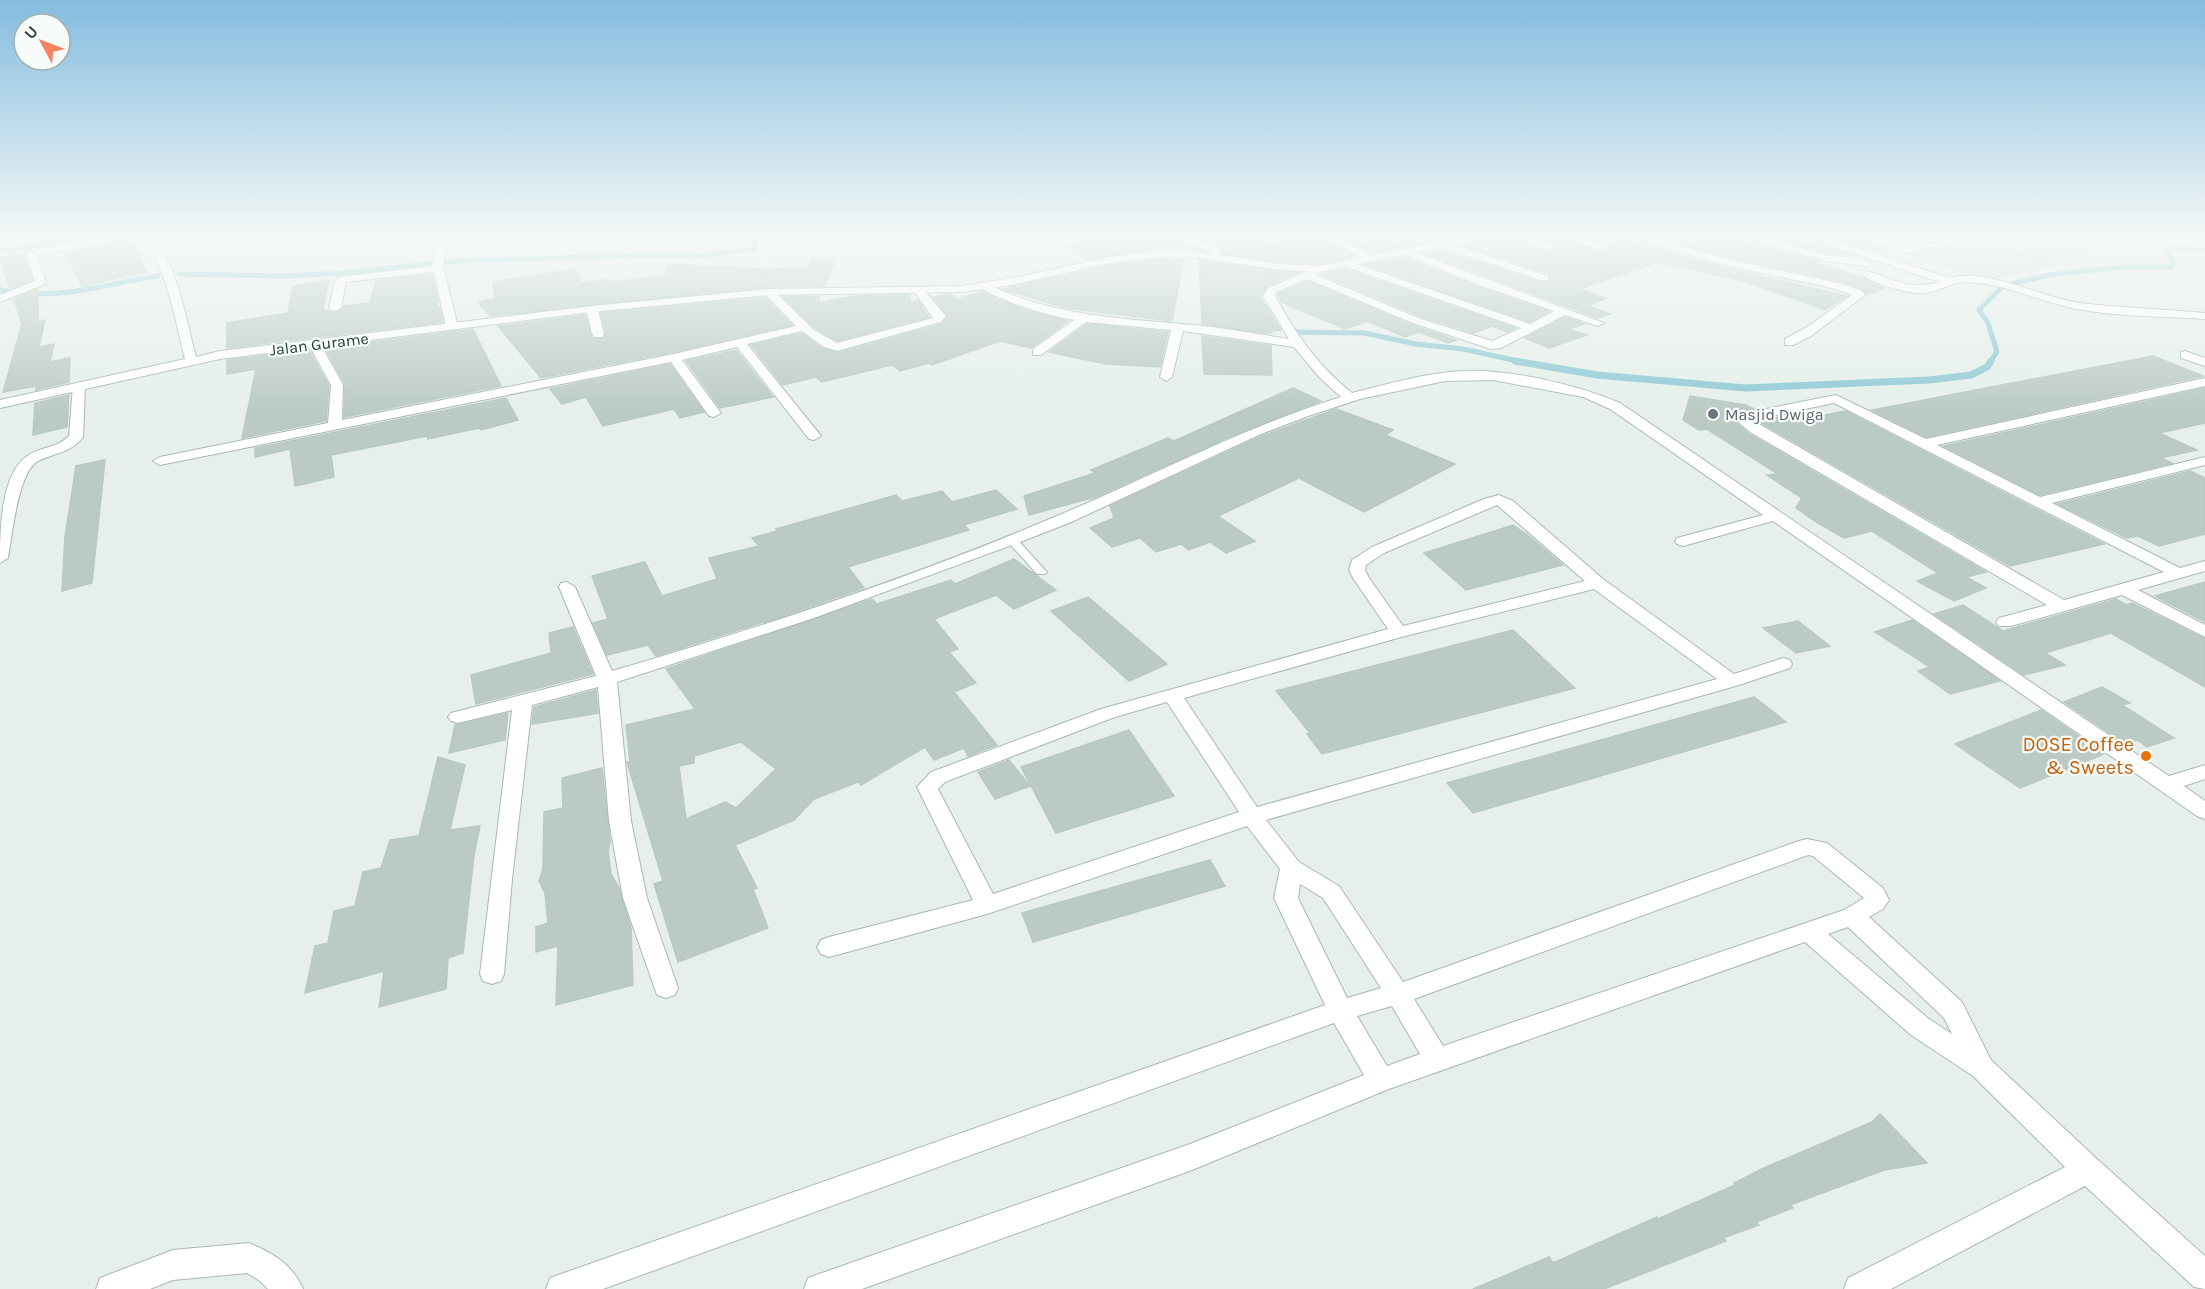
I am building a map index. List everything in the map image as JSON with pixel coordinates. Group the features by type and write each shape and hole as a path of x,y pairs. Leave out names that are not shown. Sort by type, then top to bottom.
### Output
{"street":[{"path":"174,295 191,360"},
{"path":"335,308 337,295"},
{"path":"445,295 452,327"},
{"name":"Jalan Gurame","path":"0,404 191,360 592,309 721,295"},
{"path":"772,295 805,327 829,345 841,347 937,320 940,316 922,295"},
{"path":"1004,295 1042,311 1083,319 1296,337"},
{"path":"1269,295 1321,374 1348,396"},
{"path":"1356,295 1417,321 1482,343 1497,345 1564,311"},
{"path":"1438,295 1532,328"},
{"path":"1518,295 1598,323"},
{"path":"1789,342 1814,330 1859,295"},
{"path":"2037,295 2084,307 2205,316"},
{"path":"592,309 598,334"},
{"path":"1037,352 1083,319"},
{"path":"160,461 674,358 805,327"},
{"path":"1166,377 1178,327"},
{"path":"740,343 814,436"},
{"path":"315,345 337,386 334,426"},
{"path":"2185,355 2205,362"},
{"path":"674,358 714,413"},
{"path":"458,717 607,680 825,608 1012,540 1104,503 1257,432 1348,396 1466,375 1588,394 1615,406 2205,811"},
{"path":"1923,444 2205,382"},
{"path":"0,558 10,506 24,464 35,457 68,444 76,437 79,386"},
{"path":"2063,607 1755,429 1741,418 1836,399 2178,573"},
{"path":"2037,502 2205,461"},
{"path":"1399,632 1361,578 1357,570 1358,563 1378,550 1496,500 1508,504 1597,583 1732,681"},
{"path":"1683,541 1775,516"},
{"path":"2005,622 2205,566"},
{"path":"987,905 927,788 938,777 1108,713 1399,632 1597,583"},
{"path":"567,587 607,680 620,821 635,898 666,988"},
{"path":"2124,589 2205,632"},
{"path":"829,947 987,905 1252,816 1732,681 1783,664"},
{"path":"1172,695 1252,816 1291,868 1331,892 1398,993 1437,1060"},
{"path":"492,974 501,879 523,702"},
{"path":"2166,784 2205,772"},
{"path":"561,1289 1340,1010 1398,993 1807,847 1819,849 1875,894 1877,900 1875,903 1852,916 1381,1080 1192,1157 819,1289"},
{"path":"1291,868 1286,898 1340,1010 1381,1080"},
{"path":"1852,916 1953,1010 1982,1068"},
{"path":"1807,930 1920,1027 1982,1068 2088,1170 2205,1276"},
{"path":"1859,1289 2088,1170"},
{"path":"111,1289 173,1265 249,1258 271,1270 288,1289"}],"lane":[{"path":"1012,540 1041,572"}],"building":[{"path":"23,295 38,295 38,322 45,320 39,347 54,344 50,362 70,358 69,382 36,390 36,386 3,392 22,324 14,299"},
{"path":"291,295 326,295 323,309 334,313 342,310 344,306 370,303 372,295 437,295 437,307 439,307 443,322 227,348 227,323 288,313"},
{"path":"495,295 691,295 490,316 478,302 495,299"},
{"path":"910,295 911,302 918,300 929,317 837,341 815,328 783,297 820,296 818,303 853,296"},
{"path":"952,295 957,299 971,295 990,295 1026,310 1068,321 1031,348 1000,341 932,365 929,363 900,371 892,365 822,382 816,377 783,385 751,345 802,333 823,349 838,353 942,324 948,316 933,297"},
{"path":"1023,295 1177,295 1172,321 1065,308"},
{"path":"1201,295 1259,295 1281,330 1271,331 1271,334 1202,324"},
{"path":"1278,295 1341,295 1412,325 1456,340 1448,343 1419,332 1405,337 1368,321 1345,329 1281,302"},
{"path":"1371,295 1421,295 1515,328 1507,332 1492,326 1474,333 1422,317"},
{"path":"1453,295 1502,295 1548,311 1530,322"},
{"path":"1536,295 1598,295 1607,298 1588,306 1610,314 1598,318"},
{"path":"1784,295 1847,296 1825,310"},
{"path":"765,298 792,325 674,352 541,378 498,326 585,315 592,338 602,339 606,333 601,313"},
{"path":"1565,317 1584,324 1569,329 1587,335 1549,348 1525,338"},
{"path":"1087,324 1168,332 1160,367 1106,364 1049,352"},
{"path":"473,329 501,386 344,417 345,384 325,348"},
{"path":"1202,336 1271,346 1272,375 1204,374"},
{"path":"309,350 329,386 326,421 242,438 256,369 227,374 227,360"},
{"path":"736,350 773,397 720,408 686,361"},
{"path":"2153,356 2203,376 1926,437 1872,410"},
{"path":"670,364 704,412 680,418 674,409 603,426 586,397 562,404 550,389"},
{"path":"1293,388 1321,401 1232,436 1095,497 1029,515 1024,496 1095,473 1091,470 1168,438 1174,441"},
{"path":"2205,388 2205,423 2159,433 2197,450 2161,458 2172,463 2040,495 1944,446"},
{"path":"69,395 67,427 33,435 35,403"},
{"path":"1690,396 1746,405 1754,409 1740,412 1733,416 1733,420 1749,434 1986,572 1966,577 1986,588 1954,601 1917,581 1938,573 1872,531 1844,538 1818,523 1796,508 1802,498 1767,475 1778,474 1707,429 1699,430 1683,420"},
{"path":"506,398 518,420 481,430 479,428 428,439 427,436 331,455 334,477 295,486 290,449 255,457 255,448"},
{"path":"1336,409 1393,430 1385,435 1455,464 1364,512 1299,478 1218,516 1255,541 1226,553 1210,542 1189,550 1181,544 1156,552 1140,538 1112,547 1090,528 1114,518 1110,506 1262,436"},
{"path":"1845,411 2104,544 2010,566 1758,421 1801,412 1811,418"},
{"path":"105,460 92,583 62,591 65,537 76,466"},
{"path":"2190,471 2205,478 2205,534 2159,546 2138,536 2127,538 2058,504"},
{"path":"996,490 1017,509 964,525 969,530 848,567 864,588 780,617 656,656 648,645 607,655 593,623 608,619 592,576 645,562 662,596 717,579 709,558 759,546 752,538 777,531 776,529 896,495 902,501 942,491 952,502"},
{"path":"1513,525 1563,565 1466,590 1424,553"},
{"path":"1014,559 1056,590 1014,609 996,595 934,619 958,649 949,652 976,683 954,692 997,745 968,756 964,748 934,760 925,747 861,785 858,782 814,799 794,820 735,845 757,888 753,889 768,928 678,962 654,884 663,881 627,762 630,762 626,725 695,709 666,669 872,599 877,604 951,580 955,584","holes":["741,742 776,769 736,808 725,802 686,819 679,766 694,763 694,756"]},
{"path":"2205,582 2205,622 2155,596"},
{"path":"1088,597 1167,664 1129,681 1051,611"},
{"path":"2116,599 2126,605 2132,603 2205,639 2205,687 2111,633 2045,653 2065,665 2024,675 1934,614 1963,605 2003,631"},
{"path":"1912,620 2000,681 1950,694 1918,671 1930,667 1875,632"},
{"path":"1798,621 1830,646 1796,653 1763,628"},
{"path":"573,627 593,674 476,704 471,675 551,653 549,633"},
{"path":"1513,630 1575,688 1322,754 1307,734 1310,733 1276,691"},
{"path":"2102,687 2130,703 2122,705 2174,738 2147,747 2137,740 2127,745 2064,702"},
{"path":"596,690 598,713 532,724 534,707"},
{"path":"1754,697 1786,722 1473,813 1447,783"},
{"path":"2041,710 2104,754 2020,788 1955,744"},
{"path":"508,713 505,740 449,753 455,725"},
{"path":"1129,730 1174,796 1056,833 1021,767"},
{"path":"438,757 465,765 450,830 480,826 474,855 463,953 448,958 446,989 379,1007 384,971 305,993 315,946 328,943 334,911 355,906 363,872 381,868 390,840 419,836"},
{"path":"1009,760 1030,786 995,799 978,772"},
{"path":"602,768 611,874 619,888 631,928 633,985 556,1005 558,946 536,952 536,927 548,923 545,893 539,881 543,869 544,812 563,808 562,778"},
{"path":"1210,860 1225,886 1033,942 1022,913"},
{"path":"1880,1114 1927,1163 1884,1170 1790,1205 1793,1208 1756,1222 1759,1225 1723,1238 1726,1241 1604,1289 1473,1289 1549,1257 1553,1263 1657,1217 1658,1219 1735,1185 1734,1183 1764,1168 1872,1122"}],"waterway":[{"path":"1990,362 1997,352 1988,323 1979,310 1994,295"},
{"path":"1288,332 1364,333 1416,344 1463,349 1522,362"},
{"path":"1515,361 1597,375 1746,388 1929,380 1971,375 1987,367 1991,361"}],"place":[{"name":"Masjid Dwiga","path":"1713,414"},
{"name":"DOSE Coffee & Sweets","path":"2146,756"}]}
